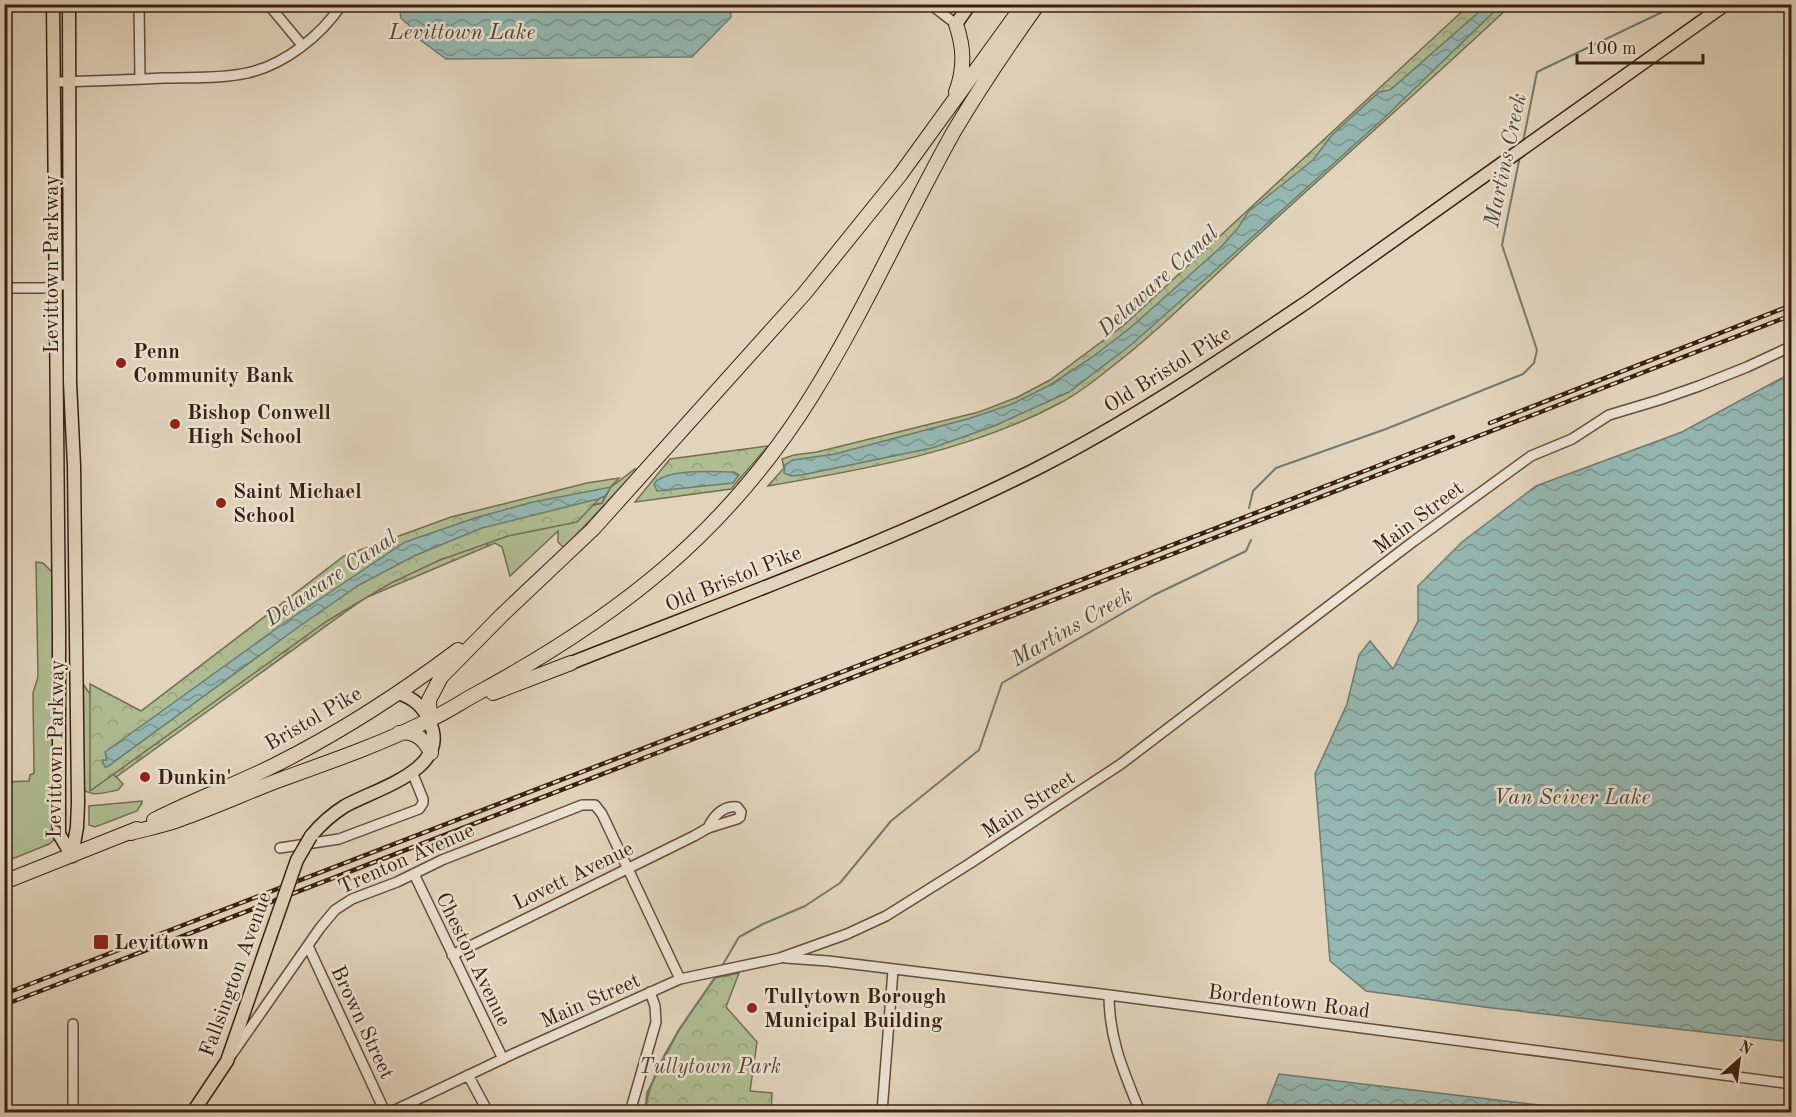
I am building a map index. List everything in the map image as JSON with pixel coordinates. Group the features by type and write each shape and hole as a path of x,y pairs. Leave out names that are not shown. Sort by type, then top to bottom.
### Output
{"highway":[{"path":"430,720 429,700 437,683 502,615 593,529 804,294 882,200 1024,4"},
{"path":"449,710 549,652 636,593 710,527 747,485 779,445 817,388 843,344 957,126 1003,53 1038,4"},
{"path":"950,106 960,81 963,65 962,44 956,24"},
{"name":"Bristol Pike","path":"131,833 180,806 286,760 334,732 398,693 502,615"},
{"path":"449,710 571,663"},
{"name":"Bristol Pike","path":"4,882 131,833 184,818 397,734 449,710"},
{"path":"397,734 405,732 418,736 428,744 431,753"}],"main road":[{"name":"Levittown Parkway","path":"53,4 60,629 59,834 72,856"},
{"name":"Levittown Parkway","path":"69,4 70,382 74,466 78,803 77,828 72,856"},
{"path":"956,24 970,4"},
{"name":"Old Bristol Pike","path":"571,663 950,510 1056,459 1146,406 1307,302 1726,4"},
{"path":"398,693 417,702 430,720 434,740 431,753"},
{"name":"Fallsington Avenue","path":"193,1113 227,1061 297,860 311,836 329,817 345,806 412,772 424,763 431,753"}],"street":[{"path":"139,4 140,79"},
{"path":"268,4 302,45"},
{"path":"54,82 246,73 271,64 302,45 326,26 342,4"},
{"path":"930,4 956,24"},
{"path":"4,288 71,285"},
{"name":"Main Street","path":"391,1113 468,1075 680,979 780,958 870,924 969,864 1121,764 1506,472 1531,456 1572,440 1609,415 1699,386 1791,346"},
{"path":"280,848 339,839 419,810 423,799 412,772"},
{"name":"Trenton Avenue","path":"227,1061 330,915 344,904 442,860 582,805 591,804 598,808 628,868"},
{"name":"Lovett Avenue","path":"452,955 708,828"},
{"path":"628,868 680,979"},
{"name":"Cheston Avenue","path":"414,874 503,1059"},
{"name":"Brown Street","path":"308,946 385,1113"},
{"name":"Bordentown Road","path":"780,958 1109,995 1791,1084"},
{"path":"882,1113 893,969"},
{"path":"630,1113 656,1022 655,1006 650,992"},
{"path":"1109,995 1109,1021 1116,1053 1140,1113"},
{"path":"73,1024 73,1113"},
{"path":"468,1075 488,1113"}],"green space":[{"path":"1469,5 1511,5 1165,322 1098,378 1060,403 1026,420 955,446 843,473 768,486 784,468 782,459 979,412 1018,397 1050,380 1124,325"},
{"path":"768,446 731,489 635,502 670,459"},
{"path":"635,469 637,470 564,548 558,542 558,531 510,576 502,547 495,543 488,546 483,532 532,518 602,503 611,487"},
{"path":"619,478 577,522 508,536 440,560 391,583 327,621 90,791 90,684 141,711 344,556 451,517 587,483"},
{"path":"605,496 602,503 532,518 484,532 488,546 365,598 116,777 107,767 359,585 414,556 482,528"},
{"path":"36,562 43,563 53,573 55,606 54,840 5,862 5,782 29,781 30,775 34,773 33,693 38,677"},
{"path":"81,681 92,697 107,767 123,784 118,790 93,794 81,786"},
{"path":"142,801 137,811 95,827 89,825 89,806"},
{"name":"Tullytown Park","path":"739,973 726,1007 757,1042 750,1091 772,1093 771,1112 645,1112 662,1059 682,1026 715,978"}],"water":[{"name":"Levittown Lake","path":"399,5 730,5 731,17 692,57 446,59 415,36 409,25 401,18"},
{"path":"1487,5 1501,5 1384,118 1229,258 1132,344 1069,392 994,426 932,448 802,475 791,476 784,473 785,465 793,460 835,454 971,418 1012,404 1050,385 1091,358 1130,328 1219,249 1238,228 1248,212 1313,160 1332,135 1379,92 1390,90"},
{"name":"Van Sciver Lake","path":"1791,373 1791,1042 1492,1008 1366,991 1330,961 1315,774 1347,704 1359,655 1370,641 1393,669 1418,621 1418,586 1462,542 1536,486 1682,432"},
{"path":"734,472 739,475 733,483 657,491 654,484 668,475 679,473"},
{"path":"611,487 605,496 598,499 482,528 414,556 359,585 105,767 102,760 107,760 105,752 287,621 405,542 478,517 533,502"},
{"path":"1279,1074 1597,1112 1264,1112"}],"waterway":[{"name":"Martins Creek","path":"1523,142 1537,72 1679,4"},
{"name":"Martins Creek","path":"1249,508 1253,491 1276,468 1386,429 1523,374 1534,363 1537,350 1502,245 1520,156"},
{"name":"Martins Creek","path":"722,966 739,937 805,906 840,883 891,821 979,750 1002,683 1154,595 1246,551 1251,540"},
{"name":"Martins Creek","path":"645,1112 647,1093 678,1031 718,973"}],"railway":[{"path":"1490,423 1792,305"},
{"path":"4,1005 1792,315"},
{"path":"4,994 1453,437"}],"place":[{"name":"Penn Community Bank","path":"121,363"},
{"name":"Bishop Conwell High School","path":"175,424"},
{"name":"Saint Michael School","path":"221,503"},
{"name":"Dunkin'","path":"145,777"},
{"name":"Levittown","path":"101,942"},
{"name":"Tullytown Borough Municipal Building","path":"752,1008"}],"water label":[{"name":"Delaware Canal","path":"1157,280"},
{"name":"Delaware Canal","path":"330,577"}]}
